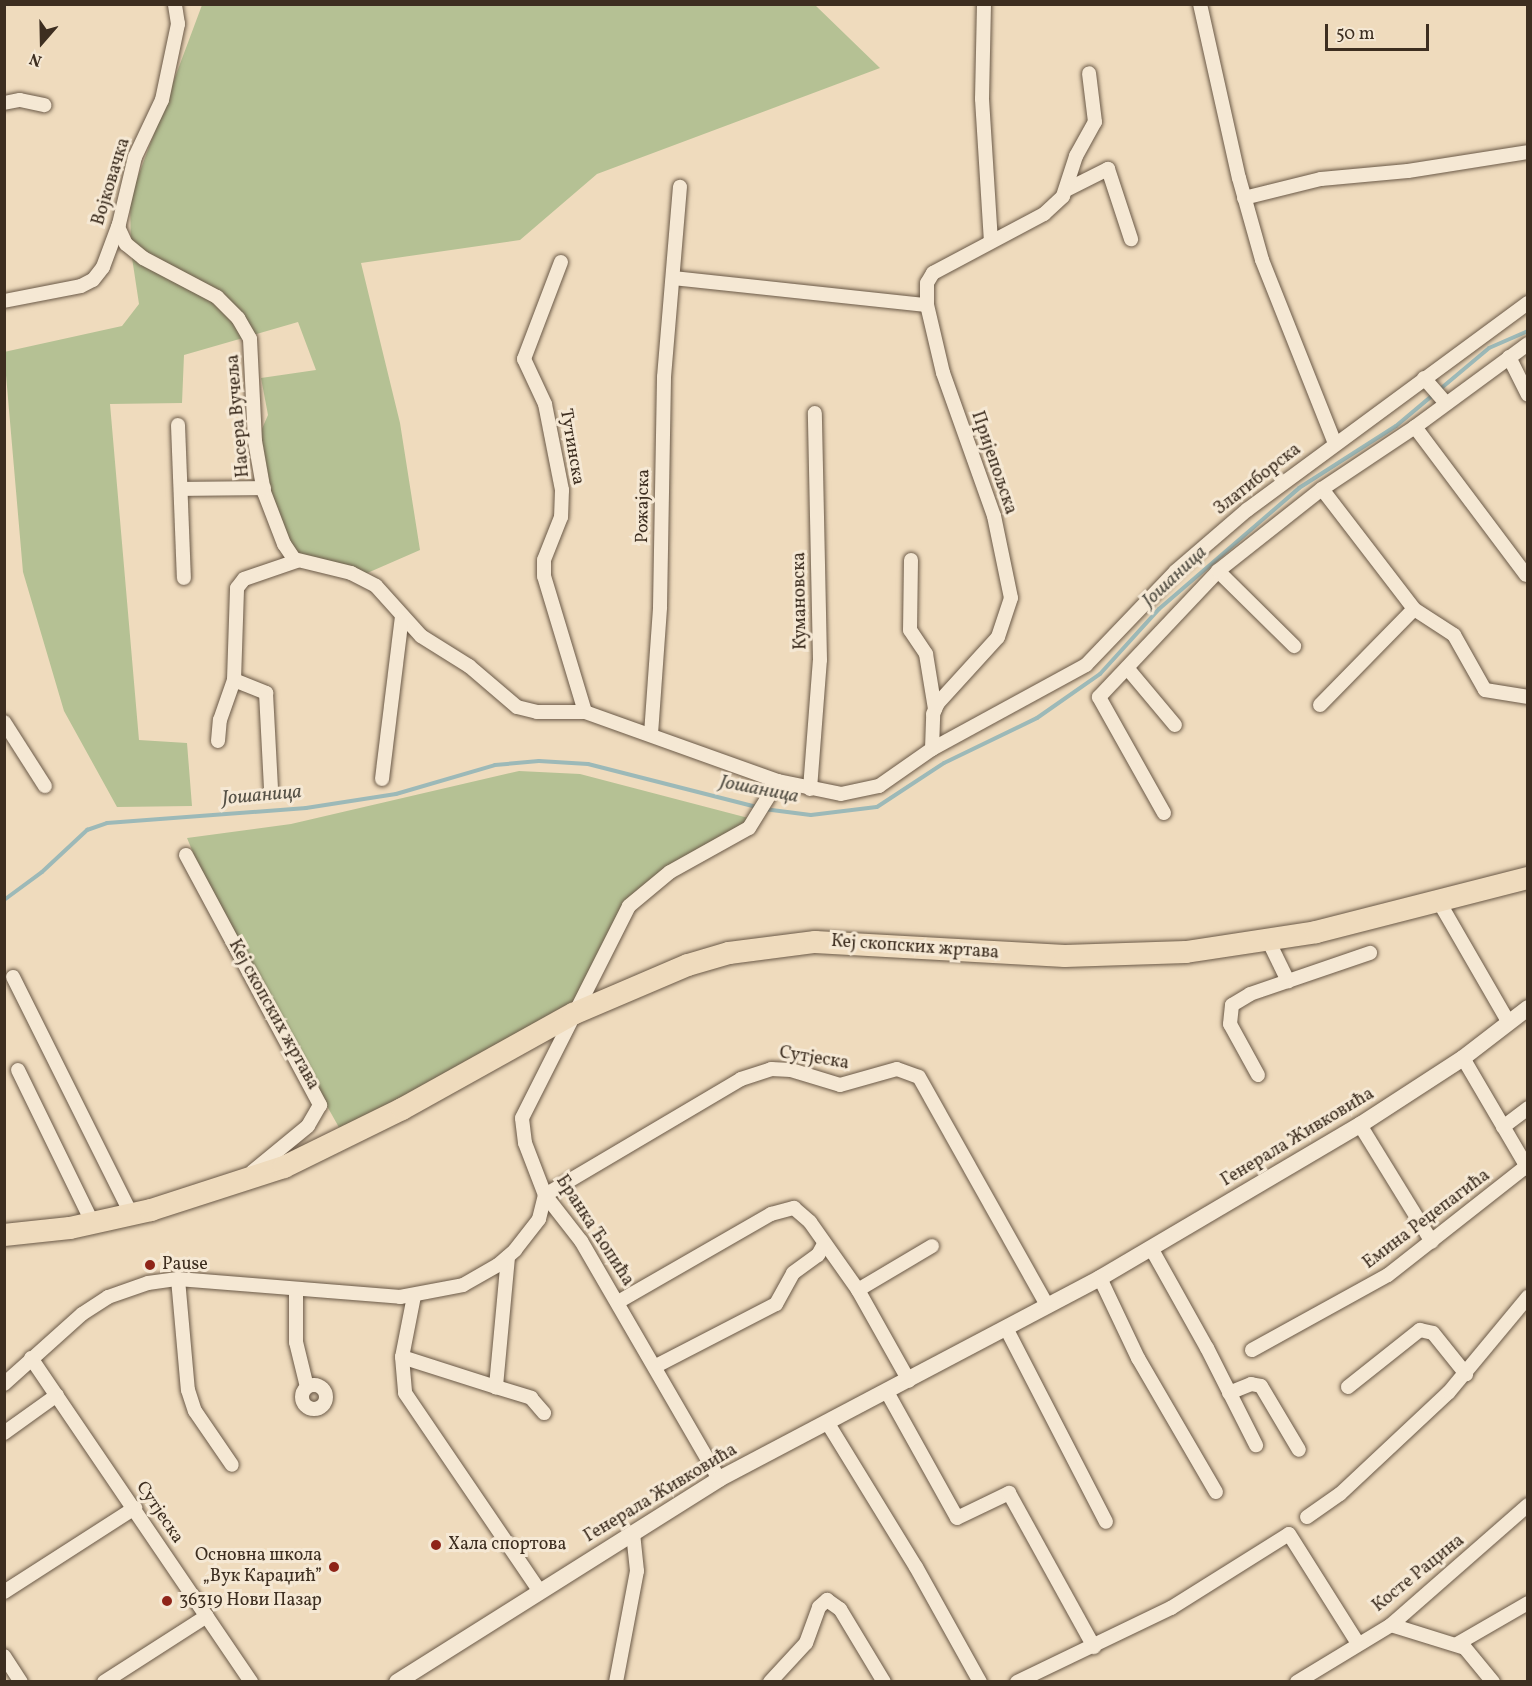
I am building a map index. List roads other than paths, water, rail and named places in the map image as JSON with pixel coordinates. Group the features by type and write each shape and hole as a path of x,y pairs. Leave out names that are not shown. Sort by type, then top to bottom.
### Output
{"main road":[{"name":"Кеј скопских жртава","path":"4,1235 93,1224 237,1184 344,1139 573,1014 688,965 776,945 870,943 1105,957 1186,952 1268,940 1527,878"}],"street":[{"name":"Војковачка","path":"4,301 81,286 93,280 118,227 135,157 162,100 178,24 175,4"},
{"path":"984,4 982,99 991,241"},
{"path":"1200,4 1244,198 1269,280 1335,443"},
{"name":"Пријепољска","path":"1068,189 1077,156 1095,122 1089,74"},
{"path":"4,103 20,100 44,105"},
{"path":"1244,198 1321,179 1408,171 1527,152"},
{"name":"Пријепољска","path":"935,709 998,637 1011,598 994,516 943,374 927,305 926,289 933,273 1044,214 1068,189 1108,169 1131,239"},
{"name":"Рожајска","path":"651,734 660,607 664,377 680,187"},
{"name":"Насера Вучеља","path":"118,227 134,252 217,297 245,329 250,339 255,441 264,488 284,544 297,561"},
{"name":"Тутинска","path":"561,262 524,359 545,404 562,490 561,518 544,560 544,576 585,712"},
{"path":"673,278 927,305"},
{"name":"Златиборска","path":"932,749 1044,690 1086,665 1201,548 1335,443 1427,382 1527,303"},
{"path":"1164,813 1099,697 1128,669 1218,571 1322,489 1415,427 1444,400 1527,344"},
{"path":"1509,357 1527,394"},
{"path":"1427,382 1444,400"},
{"name":"Кумановска","path":"810,789 820,660 815,413"},
{"path":"178,425 184,578"},
{"path":"1415,427 1526,576"},
{"name":"Насера Вучеља","path":"182,489 264,488"},
{"path":"1322,489 1414,609 1454,635 1485,690 1527,697"},
{"path":"218,741 220,720 234,680 235,595 239,583 297,561 362,577 376,586 402,617 427,641 469,666 517,707 537,712 585,712 706,753 775,787 841,794 879,786 932,749 935,709 926,654 910,630 911,560"},
{"path":"1218,571 1294,646"},
{"path":"1320,705 1414,609"},
{"path":"382,779 402,617"},
{"path":"1128,669 1175,725"},
{"path":"234,680 266,693 271,789"},
{"path":"4,722 45,786"},
{"path":"573,1014 607,945 640,894 688,860 736,835 756,820 775,787"},
{"name":"Кеј скопских жртава","path":"186,855 320,1106 308,1126 237,1184"},
{"path":"1438,900 1509,1023"},
{"path":"1268,940 1288,981"},
{"path":"1258,1075 1230,1024 1229,1010 1236,1001 1370,953"},
{"path":"13,977 131,1214"},
{"name":"Генерала Живковића","path":"397,1682 719,1479 909,1381 1100,1278 1360,1125 1463,1058 1527,1008"},
{"name":"Бранка Ћопића","path":"573,1014 566,1036 522,1118 525,1143 545,1195 568,1220 656,1366 719,1479"},
{"path":"1463,1058 1503,1127 1527,1108"},
{"path":"18,1070 93,1224"},
{"name":"Сутјеска","path":"545,1195 751,1074 791,1070 840,1085 890,1070 906,1070 919,1077 1047,1305"},
{"path":"1360,1125 1432,1242"},
{"name":"Емина Реџепагића","path":"1252,1350 1378,1281 1432,1242 1527,1167 1503,1127"},
{"path":"4,1384 61,1330 108,1297 132,1287 178,1279 414,1296 463,1285 508,1257 538,1218 545,1195"},
{"name":"Бранка Ћопића","path":"618,1302 789,1207 804,1215 823,1246 838,1261 858,1290"},
{"path":"656,1366 776,1304 793,1273 818,1255 823,1246"},
{"path":"909,1381 858,1290 932,1246"},
{"path":"1151,1248 1256,1445"},
{"path":"496,1387 508,1257"},
{"path":"1100,1278 1138,1358 1216,1492"},
{"path":"178,1279 182,1356 189,1396 232,1465"},
{"path":"296,1288 297,1350 307,1387"},
{"path":"414,1296 402,1357 402,1376 408,1400 540,1592"},
{"path":"1307,1517 1376,1461 1466,1374 1527,1297"},
{"path":"1006,1328 1106,1522"},
{"path":"1348,1387 1420,1330 1433,1333 1466,1374"},
{"path":"402,1357 531,1398 544,1413"},
{"name":"Сутјеска","path":"31,1358 251,1682"},
{"path":"1229,1393 1251,1384 1261,1386 1299,1449"},
{"path":"887,1392 957,1518 1009,1493 1094,1647"},
{"path":"4,1432 57,1395"},
{"path":"827,1422 916,1567 980,1682"},
{"name":"Косте Рацина","path":"1297,1682 1357,1642 1391,1625 1527,1505"},
{"path":"4,1592 135,1508"},
{"path":"616,1682 637,1571 633,1533"},
{"path":"1017,1682 1094,1647 1171,1608 1288,1534 1357,1642"},
{"path":"770,1682 806,1643 819,1607 827,1600 840,1609 884,1682"},
{"path":"1457,1644 1527,1603"},
{"path":"104,1682 207,1616"},
{"path":"1391,1625 1457,1644 1479,1660 1493,1682"},
{"path":"4,1656 21,1682"}],"waterway":[{"name":"Јошаница","path":"1439,390 1489,348 1528,331"},
{"name":"Јошаница","path":"764,809 811,815 877,807 944,763 1037,718 1100,674 1159,609 1299,488 1396,426 1433,395"},
{"name":"Јошаница","path":"4,900 42,872 87,830 107,823 306,808 396,794 495,765 539,761 588,764 757,807"}],"place":[{"name":"Pause","path":"150,1265"},
{"name":"Хала спортова","path":"436,1545"},
{"name":"Основна школа „Вук Караџић”","path":"334,1567"},
{"name":"36319 Нови Пазар","path":"167,1601"}]}
